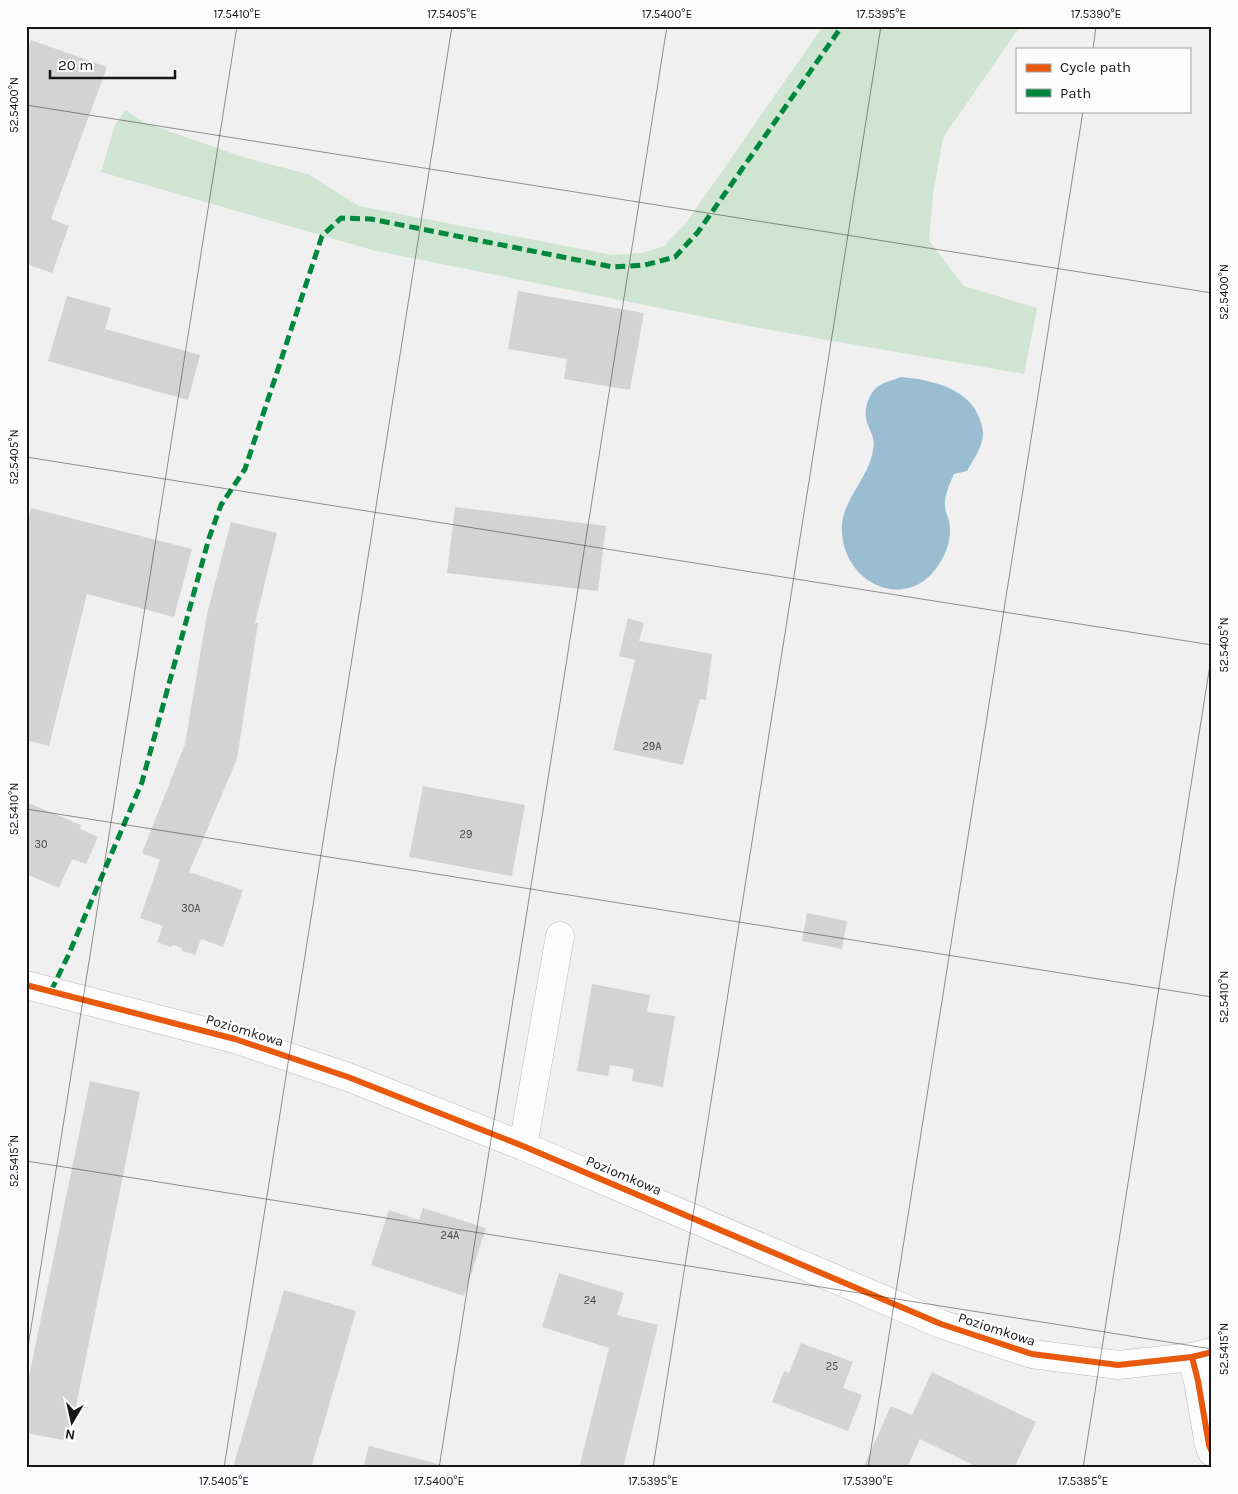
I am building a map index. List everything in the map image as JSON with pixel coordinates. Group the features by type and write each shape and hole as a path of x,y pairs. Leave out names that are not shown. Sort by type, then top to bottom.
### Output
{"street":[{"path":"523,1146 560,936"},
{"name":"Poziomkowa","path":"26,985 235,1039 348,1077 523,1146 941,1324 1032,1354 1118,1365 1202,1355"},
{"path":"1202,1355 1198,1381 1208,1445 1212,1452"}],"green space":[{"path":"823,26 1020,26 943,138 933,195 929,241 964,286 1037,308 1024,374 764,329 372,250 101,172 115,125 126,110 143,122 243,157 308,174 359,206 612,255 642,253 664,246 686,223"}],"water":[{"path":"901,377 941,385 964,397 973,406 979,418 983,437 980,447 967,471 954,474 945,498 945,510 950,531 949,541 941,561 927,578 911,587 895,589 878,586 863,576 851,563 844,545 842,524 847,506 872,455 872,434 866,418 869,399 873,391 879,386"}],"building":[{"path":"31,40 107,67 51,219 69,226 52,273 26,264 26,54"},
{"path":"518,291 644,313 630,390 564,379 567,359 508,349"},
{"path":"67,296 111,308 105,329 200,355 188,400 48,361"},
{"path":"455,507 606,526 598,591 447,573"},
{"path":"31,508 192,549 174,617 87,594 49,746 26,740 26,526"},
{"path":"231,522 277,533 255,623 258,623 237,759 189,872 243,890 223,947 201,939 195,955 183,951 174,945 170,947 157,942 163,926 140,918 160,860 142,853 185,744 207,614"},
{"path":"628,618 644,623 639,641 712,654 706,700 700,699 683,765 613,750 635,660 619,656"},
{"path":"423,786 525,805 512,876 409,857"},
{"path":"26,802 81,825 80,829 98,837 86,864 72,859 59,888 26,874"},
{"path":"807,913 847,921 842,949 802,941"},
{"path":"592,984 650,995 647,1012 675,1016 663,1087 632,1081 634,1069 610,1065 608,1076 577,1071"},
{"path":"90,1081 140,1092 69,1441 26,1433 26,1391"},
{"path":"423,1208 486,1228 464,1296 371,1265 389,1210 419,1220"},
{"path":"559,1273 624,1293 617,1315 658,1325 623,1468 579,1468 609,1348 542,1327"},
{"path":"284,1290 356,1311 311,1468 233,1468"},
{"path":"801,1343 853,1362 843,1388 862,1395 848,1431 772,1402 784,1371 789,1373"},
{"path":"932,1372 1036,1422 1014,1468 979,1468 920,1439 907,1468 863,1468 891,1406 912,1415"},
{"path":"369,1446 450,1467 450,1468 363,1468"}],"marked path":[{"path":"51,991 68,956 142,782 209,538 221,505 245,469 322,236 341,218 371,219 613,267 645,265 675,257 698,232 842,26"}],"cycle path":[{"path":"26,985 235,1039 348,1077 523,1146 941,1324 1032,1354 1118,1365 1192,1357 1212,1352"},
{"path":"1192,1357 1212,1452"}]}
